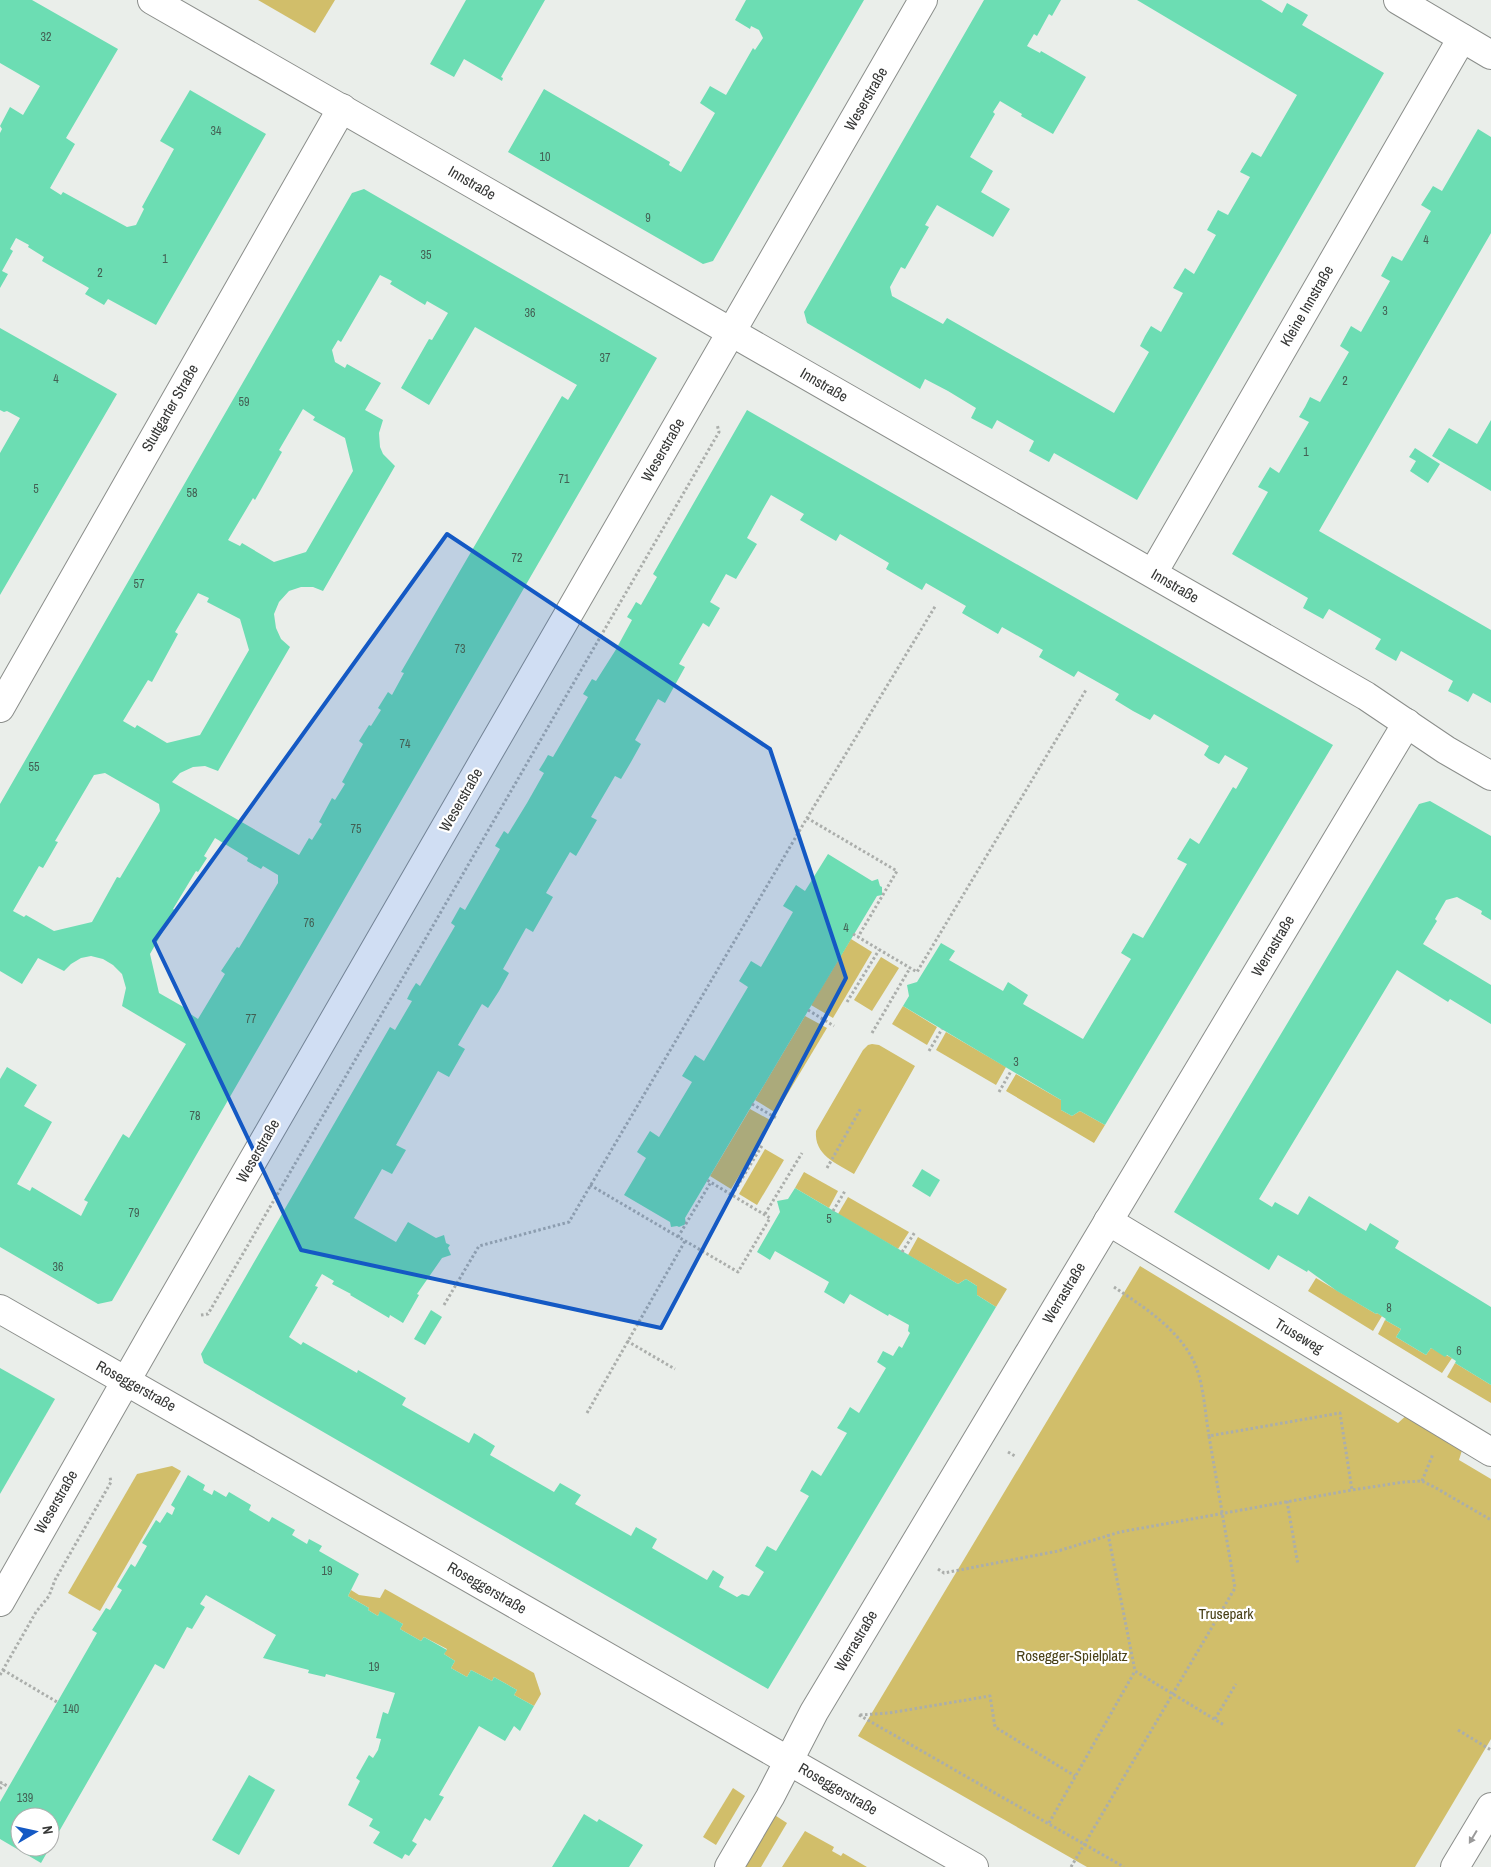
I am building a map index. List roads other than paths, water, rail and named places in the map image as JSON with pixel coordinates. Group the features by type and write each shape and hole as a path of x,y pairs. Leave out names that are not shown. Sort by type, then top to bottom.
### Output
{"street":[{"name":"Innstraße","path":"152,0 1366,696 1446,750 1491,776"},
{"name":"Weserstraße","path":"0,1602 126,1380 923,0"},
{"path":"1398,0 1491,55"},
{"name":"Kleine Innstraße","path":"1153,573 1462,38"},
{"name":"Stuttgarter Straße","path":"0,708 342,108"},
{"name":"Werrastraße","path":"729,1867 770,1798 819,1703 1407,724"},
{"name":"Truseweg","path":"1108,1221 1491,1452"},
{"name":"Roseggerstraße","path":"0,1309 974,1867"},
{"path":"1455,1867 1491,1807"}],"park label":[{"name":"Trusepark","path":"1226,1614"},
{"name":"Rosegger-Spielplatz","path":"1072,1656"}]}
